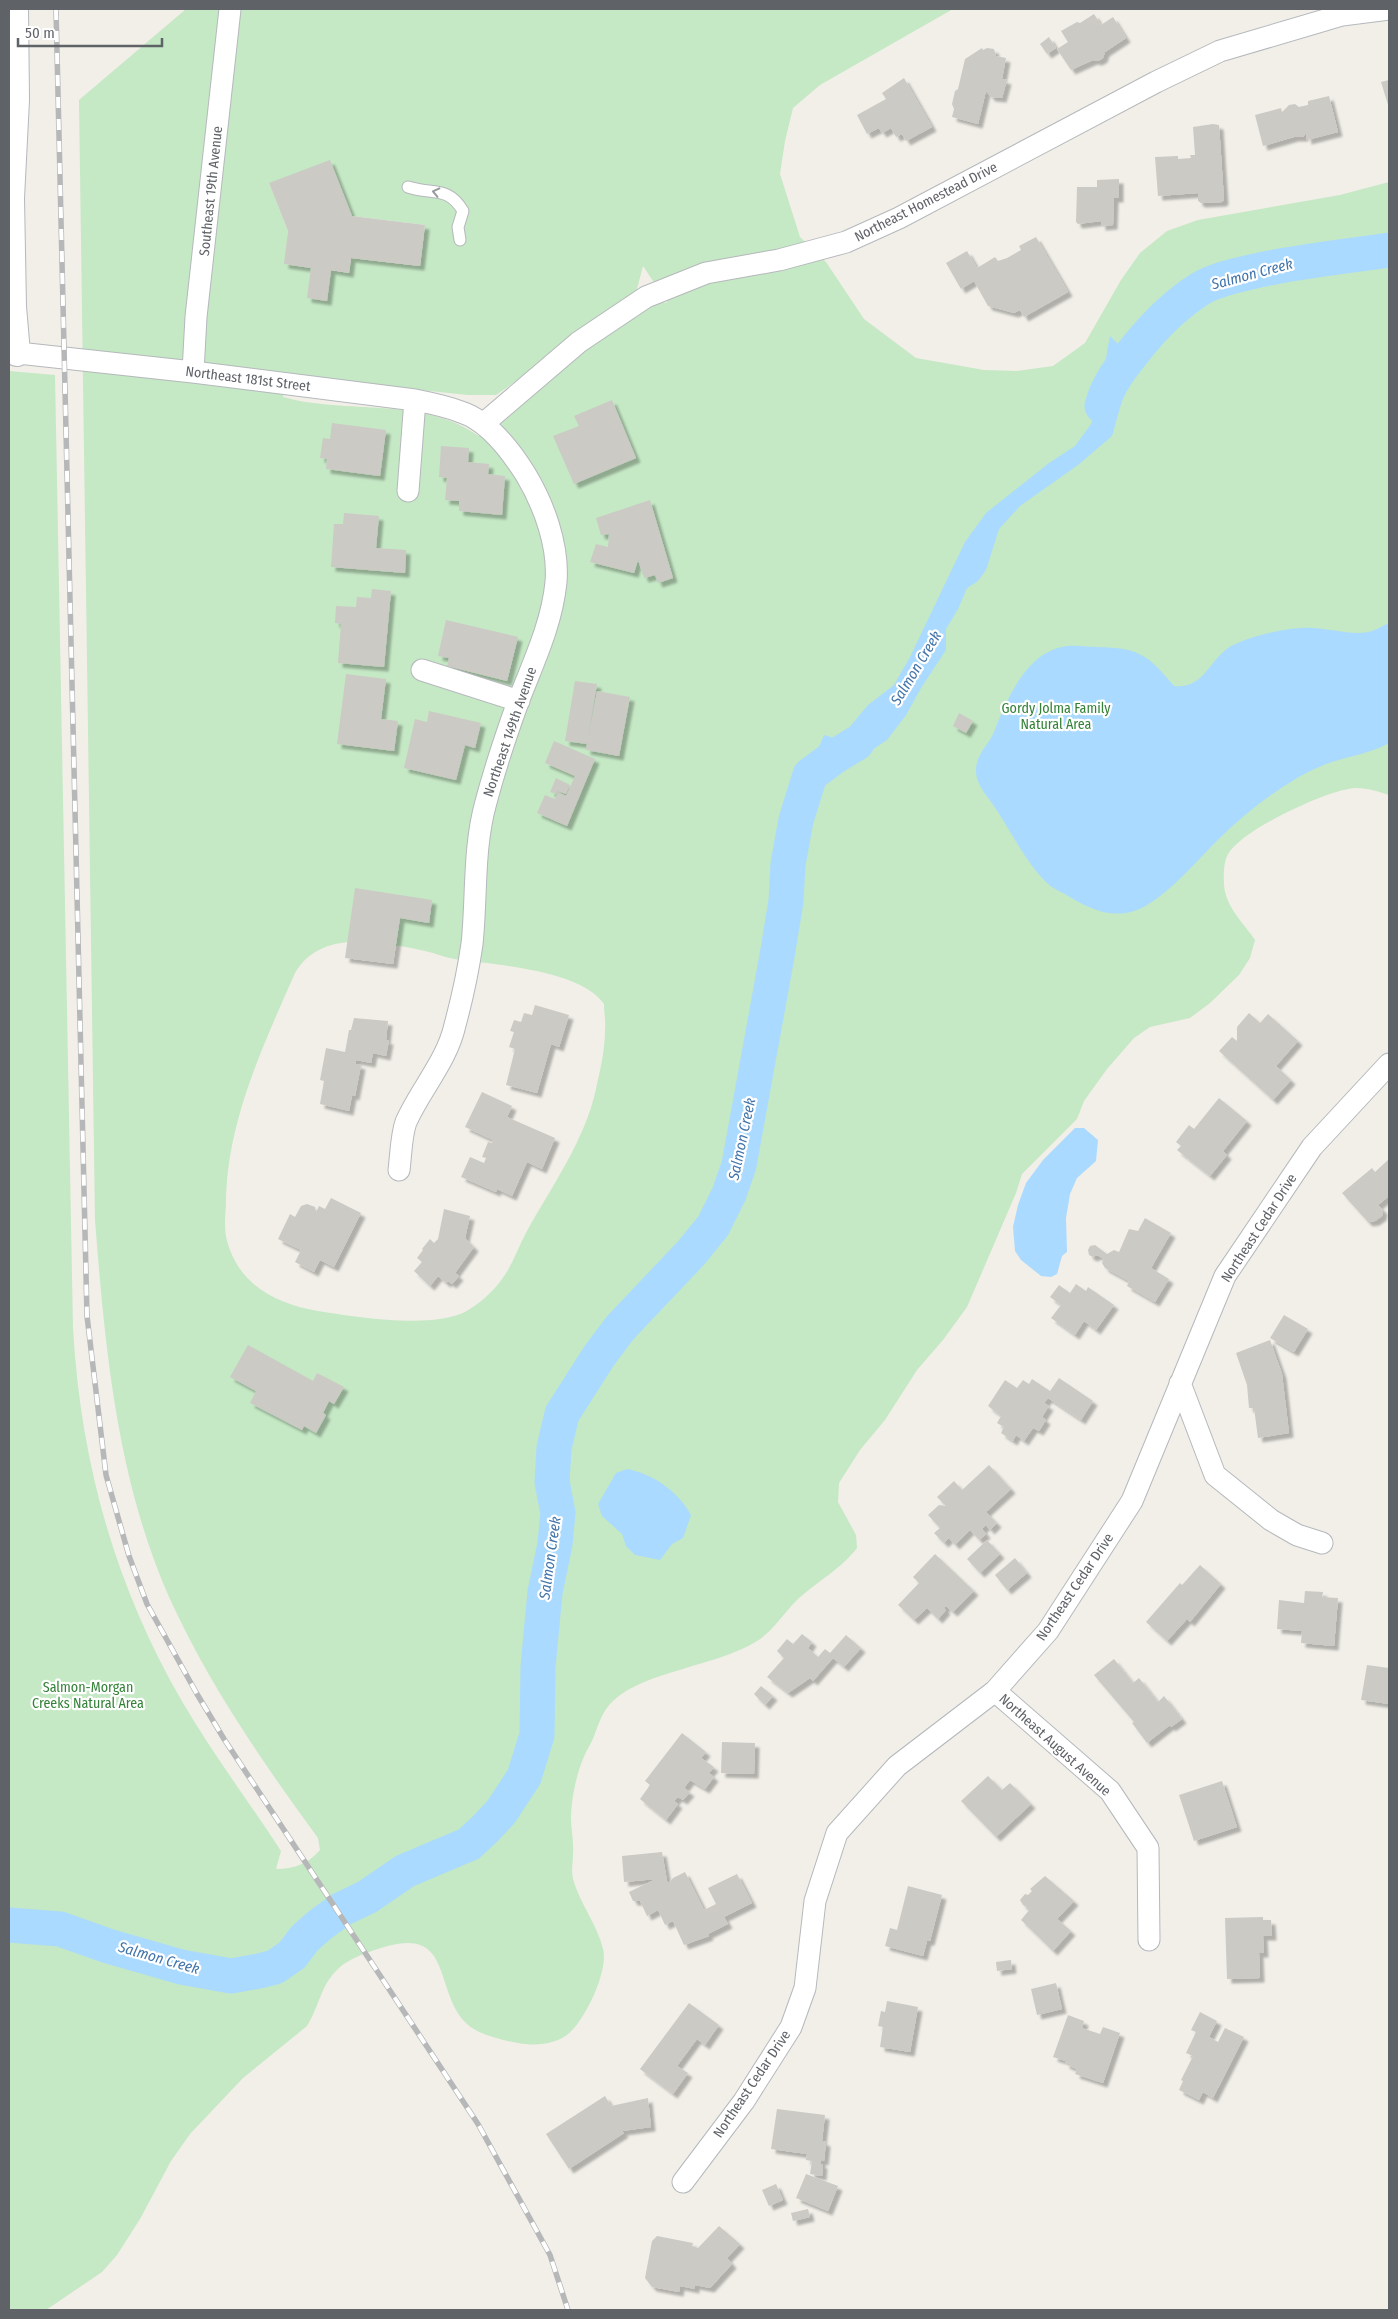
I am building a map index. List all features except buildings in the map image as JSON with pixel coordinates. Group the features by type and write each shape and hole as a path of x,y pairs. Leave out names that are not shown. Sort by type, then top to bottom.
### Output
{"street":[{"path":"13,353 11,198 16,100 15,9"},
{"name":"Southeast 19th Avenue","path":"193,372 196,317 230,9"},
{"name":"Northeast Homestead Drive","path":"483,424 579,342 646,297 706,273 780,260 846,242 899,218 1156,82 1220,51 1341,12 1389,9"},
{"name":"Northeast 181st Street","path":"13,353 193,372 415,400 464,412 483,424"},
{"path":"408,491 415,400"},
{"name":"Northeast 149th Avenue","path":"399,1170 405,1124 441,1060 455,1029 472,943 478,844 484,809 494,769 550,614 556,581 550,532 532,485 503,444 483,424"},
{"path":"422,670 519,701"},
{"name":"Northeast Cedar Drive","path":"683,2182 744,2101 791,2026 805,1988 815,1901 837,1833 897,1766 995,1691 1048,1631 1132,1501 1225,1276 1312,1147 1389,1064"},
{"path":"1180,1383 1215,1474 1271,1520 1297,1535 1322,1543"},
{"name":"Northeast August Avenue","path":"995,1691 1110,1791 1148,1848 1150,1940"}],"lane":[{"path":"408,187 417,190 440,192 456,200 463,211 458,227 460,240"}],"green space":[{"name":"Gordy Jolma Family Natural Area","path":"186,9 953,9 820,85 793,108 780,174 800,237 826,262 864,319 916,358 984,370 1017,371 1053,366 1085,343 1121,280 1140,253 1167,231 1198,220 1340,195 1389,182 1389,795 1358,788 1335,792 1301,805 1265,824 1249,834 1228,854 1224,872 1225,892 1234,911 1255,940 1250,958 1239,975 1210,1003 1190,1018 1150,1027 1134,1038 1107,1069 1084,1101 1077,1119 1022,1174 1016,1193 967,1307 943,1340 917,1370 885,1420 860,1450 839,1483 838,1502 856,1535 857,1548 835,1570 796,1601 773,1627 757,1641 741,1650 722,1657 643,1682 626,1691 613,1701 606,1710 580,1766 572,1804 573,1879 593,1922 603,1949 604,1958 594,1995 574,2028 567,2035 549,2043 524,2044 491,2036 472,2028 457,2010 439,1965 432,1953 422,1946 406,1943 384,1947 351,1960 340,1967 326,1984 307,2026 243,2078 190,2134 171,2161 140,2219 117,2255 102,2272 46,2310 9,2310 9,371 55,375 73,1329 77,1379 93,1476 105,1523 120,1569 138,1614 159,1659 183,1703 281,1851 276,1869 300,1865 311,1859 320,1850 318,1838 277,1781 219,1691 184,1629 169,1597 151,1552 125,1460 109,1364 95,1220 79,100","holes":["269,183 352,216 425,225 420,266 351,258 349,273 285,264 288,231","643,266 667,302 646,297 637,289","543,362 508,412 479,436 457,424 409,411 333,405 283,397 285,376 468,395 496,395","361,941 393,945 454,959 513,967 557,976 576,983 592,992 604,1004 605,1038 601,1068 591,1108 576,1144 499,1284 475,1306 450,1317 433,1320 393,1320 318,1311 288,1303 261,1290 250,1281 240,1270 227,1241 225,1214 232,1144 239,1115 259,1057 295,973 301,964 315,952 341,943"]}],"water":[{"path":"1110,336 1121,347 1126,386 1112,436 1078,465 1020,506 999,529 986,570 978,581 967,588 958,609 946,629 946,650 906,715 887,740 867,753 842,765 809,771 824,735 834,738 848,729 868,705 894,685 910,657 965,542 986,513 1049,463 1075,446 1091,424 1098,402"},
{"path":"1389,623 1389,743 1319,767 1282,788 1257,805 1235,824 1158,898 1134,911 1115,914 1106,913 1089,907 1049,885 1027,858 978,781 976,769 978,758 992,737 1012,691 1030,666 1041,656 1054,649 1075,646 1133,651 1149,660 1174,686 1184,686 1200,678 1223,652 1231,646 1256,636 1285,630 1310,628 1361,633 1373,631"},
{"path":"1075,1128 1084,1128 1098,1140 1096,1161 1077,1178 1070,1194 1066,1218 1067,1252 1062,1256 1057,1274 1051,1277 1041,1276 1021,1260 1015,1251 1013,1227 1018,1205 1026,1183 1043,1160"},
{"path":"627,1469 637,1471 664,1485 679,1498 691,1515 683,1538 672,1544 660,1560 635,1555 626,1546 622,1534 602,1516 598,1504 616,1473"}],"waterway":[{"name":"Salmon Creek","path":"1102,406 1108,389 1117,374 1146,337 1175,308 1206,286 1268,268 1389,250"},
{"name":"Salmon Creek","path":"9,1925 60,1929 108,1946 181,1967 231,1976 259,1971 275,1967 292,1955 305,1938 342,1909 367,1897 405,1871 469,1844 501,1812 524,1777 537,1735 538,1667 545,1592 555,1544 558,1513 552,1482 554,1448 562,1414 599,1356 620,1328 691,1253 713,1226 729,1194 739,1165 777,956 786,901 788,864 796,820 810,775 857,743"}],"railway":[{"path":"56,9 87,1316 106,1475 129,1556 147,1604 224,1739 478,2124 550,2255 568,2310"}],"park label":[{"name":"Salmon-Morgan Creeks Natural Area","path":"88,1695"}]}
